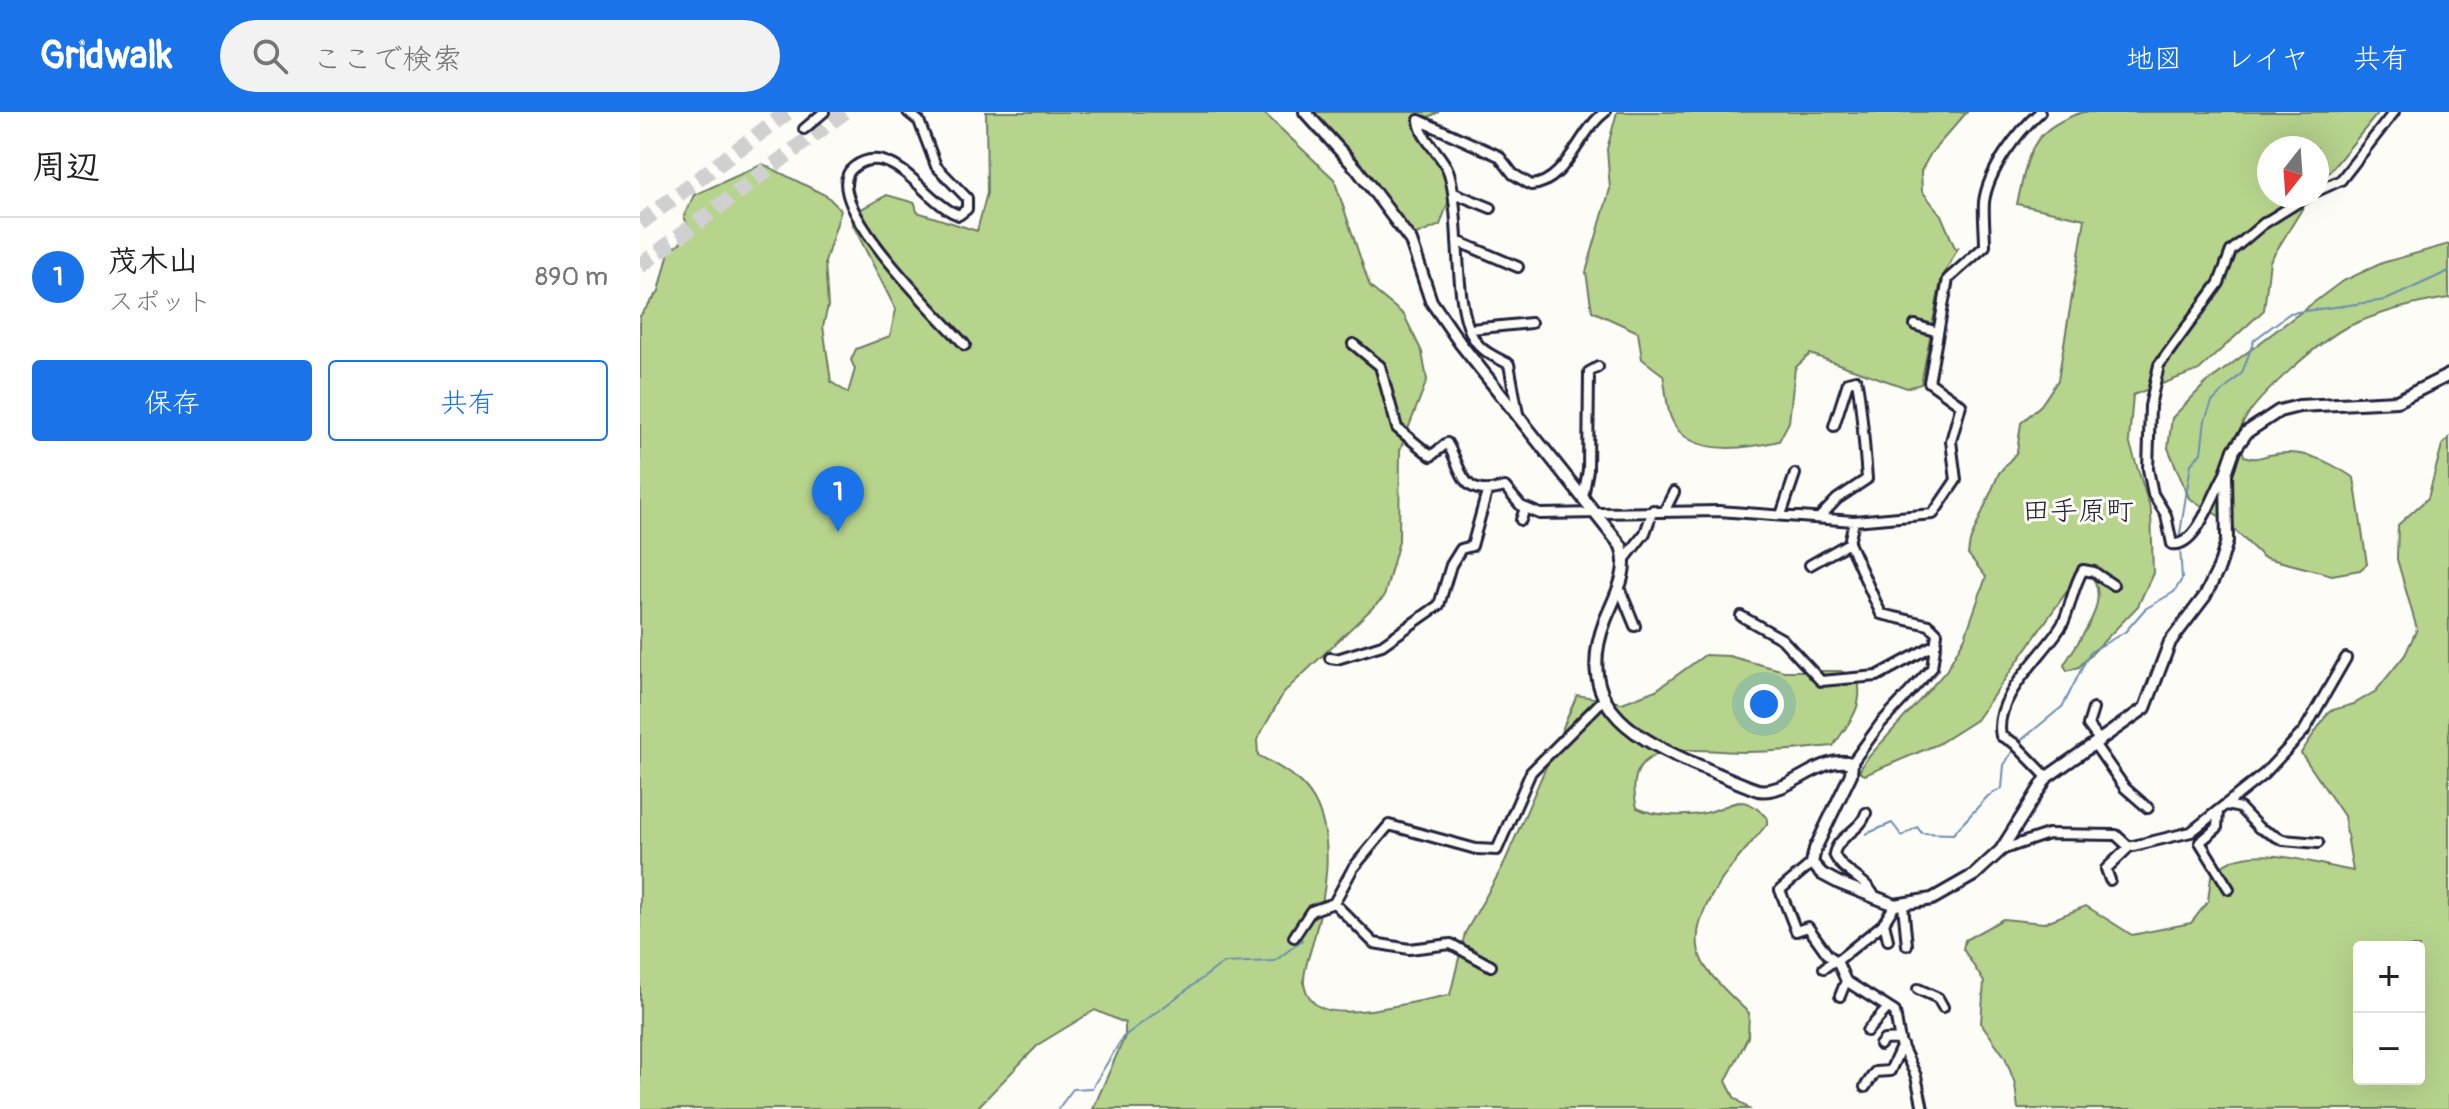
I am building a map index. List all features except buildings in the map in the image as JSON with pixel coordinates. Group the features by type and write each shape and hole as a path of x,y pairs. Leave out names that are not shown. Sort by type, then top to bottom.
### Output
{"street":[{"path":"804,129 824,112"},
{"path":"908,112 919,121 936,166 967,198 967,209 959,215 952,212 892,166 877,160 866,161 849,171 846,179 849,199 872,240 965,345"},
{"path":"1305,112 1391,213 1411,241 1431,301 1621,546 1624,560 1613,614 1596,657 1604,699 1620,722 1636,737 1758,790 1773,790 1831,763 1852,763"},
{"path":"1518,414 1509,364 1487,353 1474,340 1448,168 1420,128 1419,120 1499,156 1513,174 1531,185 1553,177 1594,120 1605,112"},
{"path":"1353,344 1380,366 1397,428 1404,436 1431,456 1445,443 1449,445 1466,481 1473,488 1487,492 1505,487 1525,508 1546,515 1665,510 1854,521 1933,514 1954,487 1956,472 1951,441 1961,405 1929,382 1948,279 1985,246 1984,203 1996,170 2027,124 2040,112"},
{"path":"2329,186 2341,180 2394,112"},
{"path":"1454,193 1491,208"},
{"path":"2289,208 2263,224 2231,251 2219,283 2159,365 2148,423 2149,482 2166,515 2170,542 2180,545 2200,524 2234,450 2247,432 2279,411 2299,406 2397,401 2449,375"},
{"path":"1457,241 1518,267"},
{"path":"1471,329 1531,323"},
{"path":"1915,325 1938,332"},
{"path":"1583,497 1588,470 1589,372 1598,367"},
{"path":"1819,518 1837,499 1867,479 1860,422 1861,388 1856,380 1848,382 1834,426"},
{"path":"1812,863 1822,874 1875,899 1899,905 1932,899 1950,891 2001,850 2047,777 2145,708 2170,642 2205,596 2219,568 2227,541 2226,473"},
{"path":"1781,515 1795,474"},
{"path":"1330,658 1337,659 1382,645 1439,605 1451,565 1461,549 1472,546 1487,492"},
{"path":"1665,510 1674,492"},
{"path":"1521,520 1525,508"},
{"path":"1624,560 1645,533 1653,510"},
{"path":"1854,521 1849,543 1881,614 1935,628 1932,668 1881,723 1852,763 1851,774 1815,849 1812,863 1780,890 1796,931 1808,927 1836,960 1846,981 1886,1010 1895,1012 1901,1042 1916,1076 1923,1109"},
{"path":"1810,565 1849,543"},
{"path":"2047,777 2017,746 2003,738 2000,731 2007,706 2025,670 2061,626 2080,574 2090,570 2113,585"},
{"path":"1619,587 1634,619"},
{"path":"1741,616 1782,639 1821,681 1877,676 1936,644"},
{"path":"2110,880 2106,869 2129,847 2191,832 2264,774 2304,731 2346,658"},
{"path":"1294,937 1311,911 1334,903 1353,868 1389,825 1476,849 1497,850 1531,772 1604,699"},
{"path":"2093,709 2088,725 2125,788 2148,808"},
{"path":"2222,808 2240,808 2259,828 2283,840 2318,843"},
{"path":"2222,808 2217,828 2200,842 2229,889"},
{"path":"1866,813 1862,823 1839,843 1834,854 1839,863 1868,886 1875,899"},
{"path":"2001,850 2048,834 2116,835 2129,847"},
{"path":"1334,903 1374,943 1409,949 1451,944 1491,966"},
{"path":"1824,968 1884,922 1899,905"},
{"path":"1899,905 1907,945"},
{"path":"1884,922 1888,940"},
{"path":"1840,996 1846,981"},
{"path":"1918,989 1938,998 1943,1007"},
{"path":"1867,1031 1886,1010"},
{"path":"1880,1045 1884,1040 1901,1042"},
{"path":"1865,1087 1875,1072 1890,1071 1901,1042"}],"green space":[{"path":"986,112 1263,112 1334,179 1370,287 1404,315 1422,352 1427,380 1400,450 1399,541 1384,597 1284,692 1257,740 1258,755 1289,774 1309,792 1321,816 1325,833 1325,887 1304,980 1308,994 1318,1006 1345,1012 1363,1011 1450,995 1465,933 1503,866 1577,695 1622,703 1656,690 1705,655 1729,656 1784,671 1841,671 1858,680 1857,707 1833,746 1747,752 1668,752 1652,757 1640,767 1634,784 1637,808 1644,811 1689,815 1744,802 1767,818 1767,824 1716,889 1699,926 1698,945 1703,963 1749,1013 1748,1037 1726,1081 1734,1097 1749,1109 1093,1109 1125,1036 1125,1023 1095,1010 1039,1044 976,1109 640,1109 640,316 659,291 669,252 692,233 684,217 694,195 763,164 827,196 841,210 825,262 828,306 823,326 831,382 848,393 855,369 851,360 856,349 890,336 896,310 853,225 852,214 887,195 915,203 917,212 977,231 987,193"},
{"path":"1306,112 1439,112 1424,119 1450,197 1440,225 1414,236"},
{"path":"1617,112 1967,112 1931,153 1921,171 1922,191 1941,215 1955,248 1958,248 1941,280 1921,384 1907,388 1810,354 1795,368 1789,422 1779,441 1718,448 1690,440 1679,431 1669,413 1663,375 1642,359 1638,332 1592,311 1586,272 1610,189 1607,149"},
{"path":"2083,112 2379,112 2329,172 2329,136 2257,136 2257,208 2303,208 2270,261 2264,310 2199,370 2133,395 2129,441 2151,511 2153,573 2138,606 2079,667 2067,671 2064,665 2096,606 2098,594 2088,572 2070,587 1976,720 1938,744 1865,775 1859,772 1865,761 1946,671 1965,637 1986,577 1968,554 1970,541 1999,473 2017,452 2021,423 2041,405 2058,380 2085,219 2017,204 2034,146 2051,127"},
{"path":"2449,244 2449,298 2385,312 2337,333 2276,383 2251,410 2242,425 2244,456 2303,454 2324,461 2354,478 2367,564 2360,570 2332,575 2263,557 2222,518 2189,498 2168,448 2172,418 2205,384 2341,282 2382,263"},
{"path":"2449,438 2449,1109 2018,1109 2015,1084 2005,1057 1981,1023 1984,982 1963,949 1965,940 2003,919 2044,923 2086,906 2132,935 2191,923 2208,901 2211,877 2224,865 2240,858 2277,856 2353,871 2344,816 2301,753 2329,711 2354,704 2376,691 2405,655 2417,629 2397,559 2398,525 2428,498 2442,445"}],"waterway":[{"path":"2179,540 2191,464 2201,453 2205,420 2212,402 2242,373 2254,340 2290,313 2386,300 2449,271"},
{"path":"2019,742 2063,706 2090,652 2125,632 2145,609 2174,592 2182,579 2180,547"},
{"path":"1866,834 1892,823 1902,836 1917,827 1922,833 1953,834 1988,796 2002,788 2004,765 2015,747"},
{"path":"1058,1109 1073,1089 1092,1088 1123,1037 1223,963 1275,961 1302,940"}],"tunnel":[{"path":"640,223 788,112"},
{"path":"640,266 844,112"}],"place":[{"name":"茂木山","path":"838,532"}],"district":[{"name":"田手原町","path":"2078,510"}]}
